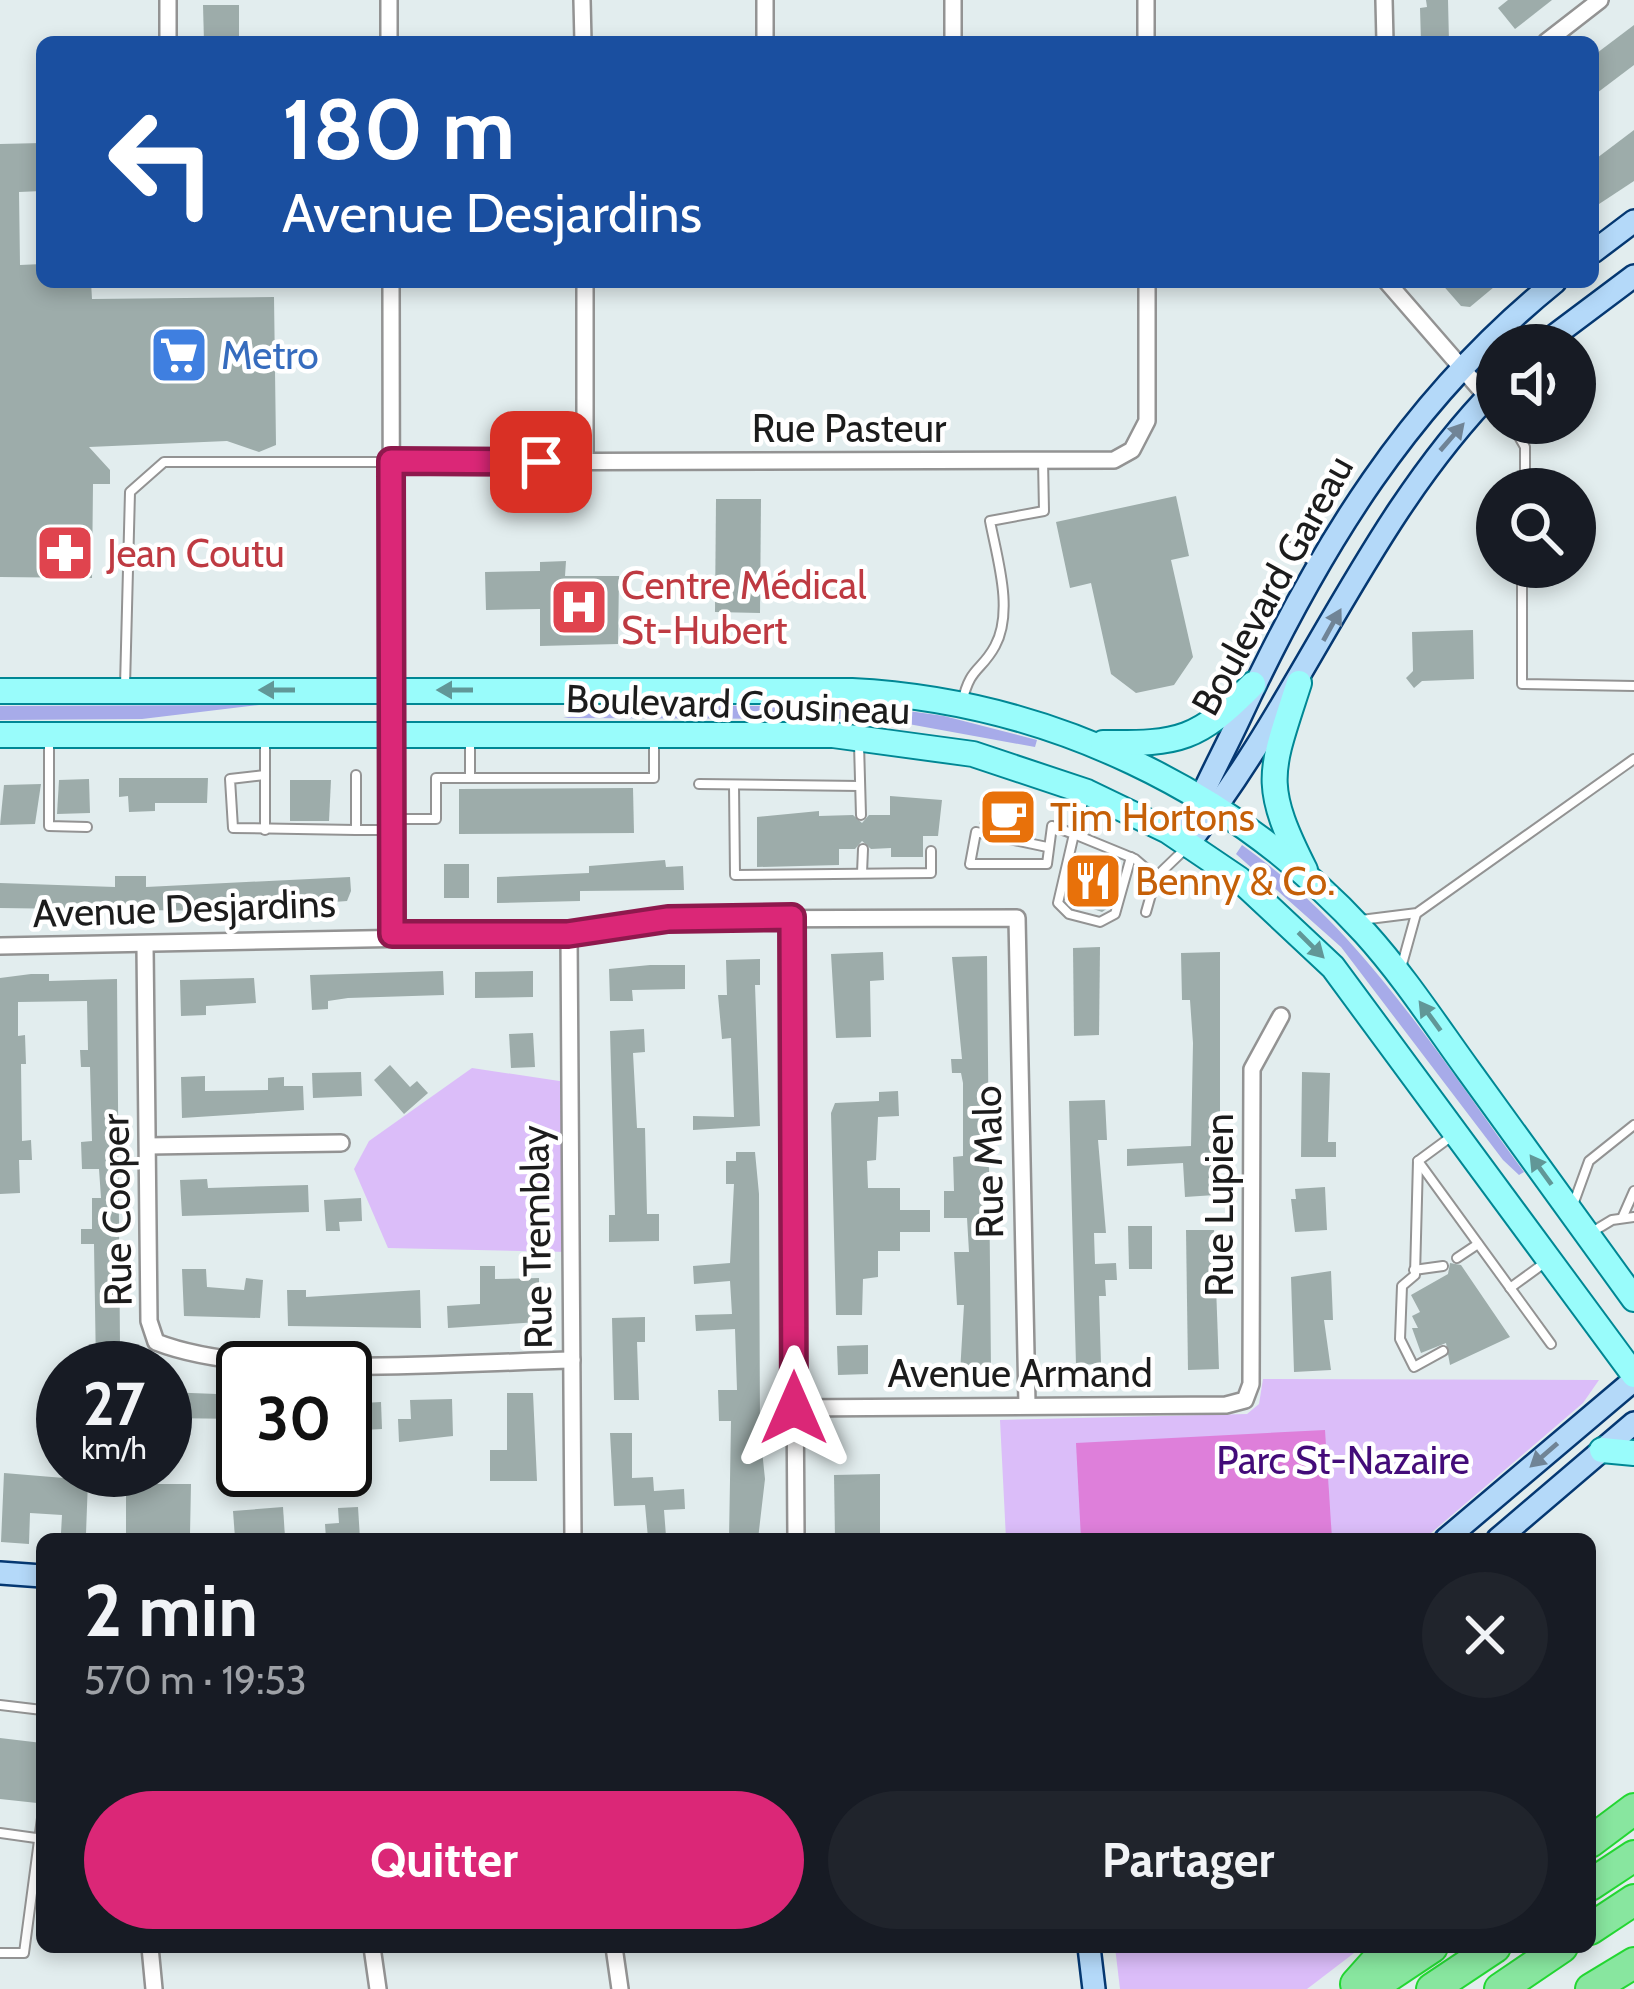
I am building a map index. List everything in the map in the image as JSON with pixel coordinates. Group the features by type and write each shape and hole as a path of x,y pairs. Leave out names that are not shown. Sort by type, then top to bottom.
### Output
{"highway":[{"path":"1596,1820 1633,1809"},
{"path":"1596,1837 1633,1809"},
{"path":"1596,1881 1634,1856"},
{"path":"1596,1925 1634,1900"},
{"path":"1352,1989 1384,1953"},
{"path":"1370,1989 1423,1953"},
{"path":"1432,1989 1487,1953"},
{"path":"1500,1989 1553,1953"},
{"path":"1592,1989 1634,1963"}],"main road":[{"path":"1299,683 1271,784 1277,813 1309,878"},
{"path":"1088,742 1159,745 1187,738 1215,723 1253,684"},
{"name":"Boulevard Cousineau","path":"0,691 810,689 961,704 1088,742 1208,803 1309,878 1351,919 1400,976 1632,1291"},
{"name":"Boulevard Cousineau","path":"0,735 860,736 998,760 1087,792 1250,888 1333,967 1634,1378"},
{"path":"1602,1450 1634,1453"}],"street":[{"path":"168,0 168,36"},
{"path":"389,0 389,36"},
{"path":"582,0 583,36"},
{"path":"765,0 765,36"},
{"path":"953,0 953,36"},
{"path":"1146,0 1146,36"},
{"path":"1384,0 1385,36"},
{"path":"1554,36 1600,0"},
{"path":"1599,247 1634,221"},
{"path":"1570,324 1634,275"},
{"path":"391,288 392,934"},
{"path":"585,288 585,462"},
{"name":"Rue Pasteur","path":"391,461 1114,460 1132,450 1143,436 1147,288"},
{"path":"1392,288 1476,381"},
{"name":"Boulevard Gareau","path":"1208,803 1253,684 1318,564 1390,448 1461,367 1548,288"},
{"name":"Boulevard Gareau","path":"1182,848 1208,803 1299,683 1396,510 1476,418"},
{"path":"792,917 796,1533"},
{"name":"Avenue Desjardins","path":"0,946 145,946 392,934 568,934 668,919 1017,918"},
{"name":"Rue Malo","path":"1017,918 1028,1404"},
{"name":"Rue Tremblay","path":"568,934 573,1533"},
{"name":"Rue Cooper","path":"145,946 148,1321 156,1342 183,1352 302,1364 572,1360"},
{"name":"Rue Lupien","path":"1245,1400 1251,1384 1252,1069 1281,1016"},
{"path":"148,1146 340,1143"},
{"path":"1452,1533 1634,1378"},
{"name":"Avenue Armand","path":"794,1408 1226,1405 1245,1400"},
{"path":"1505,1533 1634,1423"},
{"path":"0,1573 36,1576"},
{"path":"151,1953 154,1989"},
{"path":"373,1953 378,1989"},
{"path":"615,1953 620,1989"},
{"path":"1089,1953 1094,1989"}],"lane":[{"path":"961,704 967,679 995,645 1004,595 991,521 1045,511 1043,460"},
{"path":"125,691 130,492 152,472 164,462 391,461"},
{"path":"1288,547 1318,564"},
{"path":"1522,588 1522,684 1634,686"},
{"path":"265,734 266,830"},
{"path":"265,775 230,779 229,819 236,830 356,830 436,819 436,778 654,778 654,734"},
{"path":"470,735 470,778"},
{"path":"49,736 49,826 86,826"},
{"path":"860,736 861,815"},
{"path":"1351,919 1389,920 1417,913 1634,759"},
{"path":"356,775 356,830"},
{"path":"699,784 860,786"},
{"path":"734,784 735,875 931,872 931,851"},
{"path":"1087,792 1057,898 1069,914 1100,922 1110,919 1131,856"},
{"path":"1047,847 976,832 970,865 1047,864 1052,826 1131,856 1156,877"},
{"path":"1146,912 1156,877 1182,848"},
{"path":"862,873 863,849"},
{"path":"1400,976 1406,938 1417,913"},
{"path":"1571,1212 1589,1161 1634,1125"},
{"path":"1418,1161 1458,1132"},
{"path":"1418,1161 1551,1344"},
{"path":"1418,1161 1414,1270 1402,1286 1401,1343 1414,1367 1443,1351"},
{"path":"1588,1235 1629,1216 1634,1191"},
{"path":"1457,1258 1478,1244"},
{"path":"1510,1288 1550,1259"},
{"path":"1414,1270 1443,1266"},
{"path":"0,1705 36,1709"},
{"path":"0,1833 36,1838 24,1953 0,1952"}],"shaded area":[{"path":"259,705 142,719 0,720 0,706"},
{"path":"632,705 880,707 944,716 1037,740 1035,747 881,719 563,718"},
{"path":"1242,845 1285,879 1361,955 1524,1172 1519,1175 1503,1160 1341,947 1236,854"},
{"path":"1325,1430 1332,1533 1081,1533 1076,1443"}],"green space":[{"path":"472,1068 566,1082 570,1252 388,1248 354,1169 369,1141"},
{"name":"Parc St-Nazaire","path":"1263,1379 1599,1380 1583,1403 1431,1533 1006,1533 1000,1420 1247,1414 1259,1404"},
{"path":"1116,1953 1354,1953 1307,1989 1120,1989"}],"building":[{"path":"1426,0 1448,0 1449,36 1421,36 1420,8 1427,7"},
{"path":"1508,0 1552,0 1515,29 1498,8"},
{"path":"203,5 239,5 239,36 204,36"},
{"path":"1634,25 1634,65 1599,91 1599,51"},
{"path":"1634,130 1634,181 1599,204 1599,156"},
{"path":"36,143 36,191 19,192 20,265 36,264 36,288 91,288 92,299 274,297 276,445 259,452 227,441 89,447 110,470 110,484 93,484 92,578 0,577 0,144"},
{"path":"1445,288 1493,288 1470,307 1461,306"},
{"path":"1176,496 1189,556 1171,560 1193,657 1174,685 1136,693 1111,674 1091,583 1070,588 1056,522"},
{"path":"716,499 761,499 760,613 715,612"},
{"name":"Centre Médical St-Hubert","path":"566,561 565,576 619,576 618,644 540,646 540,609 486,610 485,572 540,571 540,562"},
{"path":"1473,630 1474,679 1422,681 1414,688 1406,678 1413,671 1412,632"},
{"path":"119,778 208,778 207,803 155,803 155,811 129,812 128,796 119,797"},
{"path":"89,779 90,813 57,814 59,780"},
{"path":"290,780 331,780 329,821 290,821"},
{"path":"41,784 35,824 0,825 4,785"},
{"path":"633,788 634,833 459,834 459,789"},
{"path":"890,796 942,800 938,836 923,836 923,857 891,857 891,848 871,849 862,841 855,849 839,849 839,865 757,867 757,817 819,811 819,816 853,815 862,823 869,815 890,815"},
{"path":"986,801 1032,814 1027,834 979,824"},
{"path":"1077,857 1119,868 1108,908 1102,912 1067,900"},
{"path":"665,860 666,867 683,866 684,890 580,891 580,901 497,903 497,877 589,873 589,866"},
{"path":"444,864 469,864 469,898 444,898"},
{"path":"115,876 146,876 146,887 350,877 351,891 347,901 212,911 0,908 0,883 115,887"},
{"path":"1100,947 1099,1035 1074,1036 1073,948"},
{"path":"883,952 884,980 870,981 871,1037 836,1038 831,954"},
{"path":"1220,952 1220,1127 1210,1127 1215,1195 1185,1197 1183,1163 1127,1166 1127,1149 1191,1146 1193,1043 1190,1000 1182,1000 1181,953"},
{"path":"987,956 991,1371 960,1373 964,1305 957,1305 954,1252 969,1252 967,1218 944,1218 944,1191 954,1191 953,1157 963,1156 963,1083 961,1073 952,1073 951,1059 962,1059 952,957"},
{"path":"760,959 760,985 755,985 760,1126 693,1130 693,1116 734,1117 731,1038 722,1039 718,995 727,995 726,960"},
{"path":"685,965 685,989 632,990 633,1001 610,1001 609,969"},
{"path":"443,971 444,995 348,998 328,1001 328,1009 312,1010 310,975"},
{"path":"533,971 533,997 475,998 475,972"},
{"path":"49,974 49,981 117,979 120,1341 96,1341 94,1244 81,1244 81,1229 92,1229 92,1198 101,1198 99,1169 82,1169 81,1142 92,1141 90,1067 81,1067 80,1050 88,1050 87,1001 18,1002 18,1036 25,1035 26,1064 21,1064 22,1141 31,1140 32,1160 19,1160 20,1193 0,1194 0,978"},
{"path":"254,978 256,1003 206,1006 206,1015 181,1016 180,980"},
{"path":"644,1029 645,1052 633,1053 637,1128 645,1128 647,1214 659,1214 659,1241 609,1242 609,1215 615,1215 610,1031"},
{"path":"533,1033 535,1067 511,1068 509,1034"},
{"path":"390,1065 410,1087 417,1081 428,1093 404,1114 374,1080"},
{"path":"361,1072 362,1096 313,1098 312,1073"},
{"path":"1302,1072 1330,1073 1328,1142 1336,1142 1336,1157 1301,1157"},
{"path":"205,1076 205,1091 268,1090 268,1078 284,1077 284,1086 303,1086 304,1110 182,1118 181,1077"},
{"path":"898,1091 899,1116 878,1117 876,1160 867,1161 868,1188 900,1188 900,1210 930,1210 930,1232 900,1232 900,1251 878,1251 878,1277 863,1279 862,1315 836,1315 831,1113 835,1103 879,1101 879,1092"},
{"path":"1105,1100 1107,1140 1098,1140 1106,1233 1094,1233 1095,1264 1116,1263 1117,1280 1105,1280 1106,1296 1099,1296 1101,1364 1076,1365 1069,1101"},
{"path":"736,1152 755,1152 765,1479 759,1533 729,1533 731,1421 719,1421 718,1390 737,1390 735,1329 696,1331 695,1315 732,1314 730,1281 694,1284 693,1266 730,1263 734,1184 726,1184 726,1161 736,1161"},
{"path":"207,1179 208,1188 308,1185 309,1212 182,1216 180,1180"},
{"path":"1325,1187 1327,1230 1295,1232 1291,1199 1296,1199 1295,1189"},
{"path":"361,1198 362,1221 339,1222 340,1231 326,1231 324,1200"},
{"path":"1128,1226 1152,1226 1152,1269 1129,1269"},
{"path":"1186,1230 1214,1230 1219,1369 1188,1370"},
{"path":"1450,1263 1461,1265 1510,1337 1450,1365 1446,1343 1421,1353 1412,1328 1418,1328 1412,1316 1420,1312 1411,1295 1448,1274"},
{"path":"480,1266 495,1266 495,1279 539,1278 539,1322 448,1328 447,1306 480,1304"},
{"path":"182,1269 206,1269 207,1287 244,1290 246,1278 263,1280 260,1318 184,1316"},
{"path":"1331,1271 1333,1320 1324,1320 1331,1370 1294,1372 1291,1277"},
{"path":"287,1290 306,1290 306,1297 420,1290 421,1328 288,1326"},
{"path":"645,1317 645,1342 637,1342 639,1400 614,1400 612,1318"},
{"path":"868,1345 868,1374 838,1375 837,1346"},
{"path":"192,1393 216,1394 216,1419 192,1418"},
{"path":"507,1393 533,1393 537,1481 490,1481 490,1450 507,1450"},
{"path":"452,1399 453,1436 399,1442 398,1419 411,1419 410,1400"},
{"path":"372,1402 381,1402 382,1429 372,1430"},
{"path":"610,1433 632,1433 632,1478 653,1477 654,1491 684,1489 685,1509 664,1510 666,1533 648,1533 645,1505 614,1506"},
{"path":"4,1473 36,1476 36,1497 87,1497 86,1533 61,1533 62,1515 30,1513 29,1544 1,1542"},
{"path":"880,1474 880,1533 835,1533 834,1475"},
{"path":"126,1497 191,1497 190,1533 126,1533"},
{"path":"283,1507 285,1533 235,1533 233,1511"},
{"path":"358,1507 360,1533 326,1533 325,1524 339,1523 338,1508"},
{"path":"0,1738 36,1742 36,1803 0,1799"}],"place":[{"name":"Metro","path":"179,355"},
{"name":"Jean Coutu","path":"65,553"},
{"name":"Centre Médical St-Hubert","path":"579,607"},
{"name":"Tim Hortons","path":"1008,817"},
{"name":"Benny & Co.","path":"1093,881"}],"route":[{"path":"541,462 391,461 392,934 568,934 668,919 792,917 794,1408"}]}
